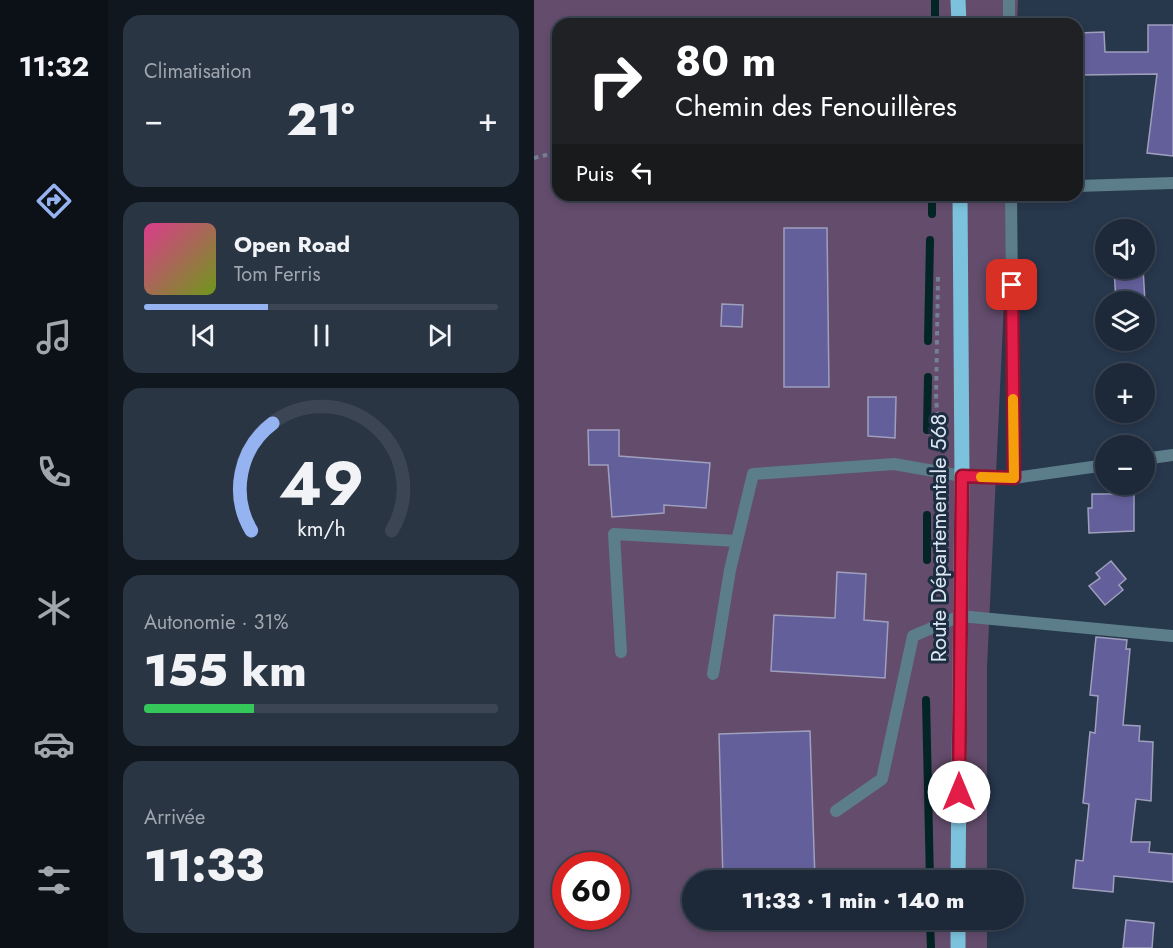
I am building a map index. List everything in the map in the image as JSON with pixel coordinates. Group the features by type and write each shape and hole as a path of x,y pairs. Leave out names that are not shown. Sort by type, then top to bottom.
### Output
{"main road":[{"path":"958,0 959,18"},
{"name":"Route Départementale 568","path":"958,870 962,476 960,201"},
{"path":"958,930 958,948"}],"street":[{"path":"1009,0 1009,18"},
{"path":"1083,186 1173,183"},
{"path":"1011,201 1014,478"},
{"path":"1155,457 1173,455"},
{"path":"713,674 737,541 753,474 894,464 962,476 1014,478 1095,467"},
{"path":"621,652 614,534 737,541"},
{"path":"836,811 882,779 913,636 960,616 1172,636"}],"path":[{"path":"534,159 552,154"}],"shaded area":[{"path":"534,0 1018,0 1017,18 552,18 552,201 1009,201 987,668 987,870 682,870 682,930 987,930 987,948 534,948"}],"building":[{"path":"1148,25 1173,25 1173,156 1147,153 1157,74 1083,75 1083,33 1104,32 1105,52 1148,52"},
{"path":"784,228 827,228 829,387 784,387"},
{"path":"1115,279 1144,279 1144,291 1115,291"},
{"path":"722,304 743,305 742,327 721,326"},
{"path":"868,397 896,397 895,438 868,436"},
{"path":"588,430 619,430 619,456 710,463 706,508 664,505 664,513 612,517 608,465 589,465"},
{"path":"1092,494 1134,495 1134,531 1089,533 1088,508 1092,508"},
{"path":"1111,561 1126,579 1119,585 1123,590 1105,605 1089,586 1100,578 1096,573"},
{"path":"837,572 866,574 864,620 888,622 885,678 771,671 774,615 835,618"},
{"path":"1096,637 1127,640 1126,649 1130,649 1123,725 1140,726 1139,741 1153,742 1151,801 1136,799 1131,842 1150,842 1149,852 1173,854 1173,882 1114,876 1113,892 1073,888 1076,860 1083,861 1089,804 1083,803 1090,732 1095,733 1098,696 1090,695"},
{"path":"810,731 815,870 723,870 719,734"},
{"path":"1126,920 1154,923 1152,948 1123,948"}],"waterway":[{"path":"935,0 935,18"},
{"path":"932,201 932,214"},
{"path":"928,341 930,240"},
{"path":"927,430 928,377"},
{"path":"927,515 927,560"},
{"path":"926,700 930,870"},
{"path":"930,930 931,948"}],"slow traffic":[{"path":"981,477 1014,478 1013,399"}],"route":[{"path":"959,792 962,476 1014,478 1012,285"}]}
